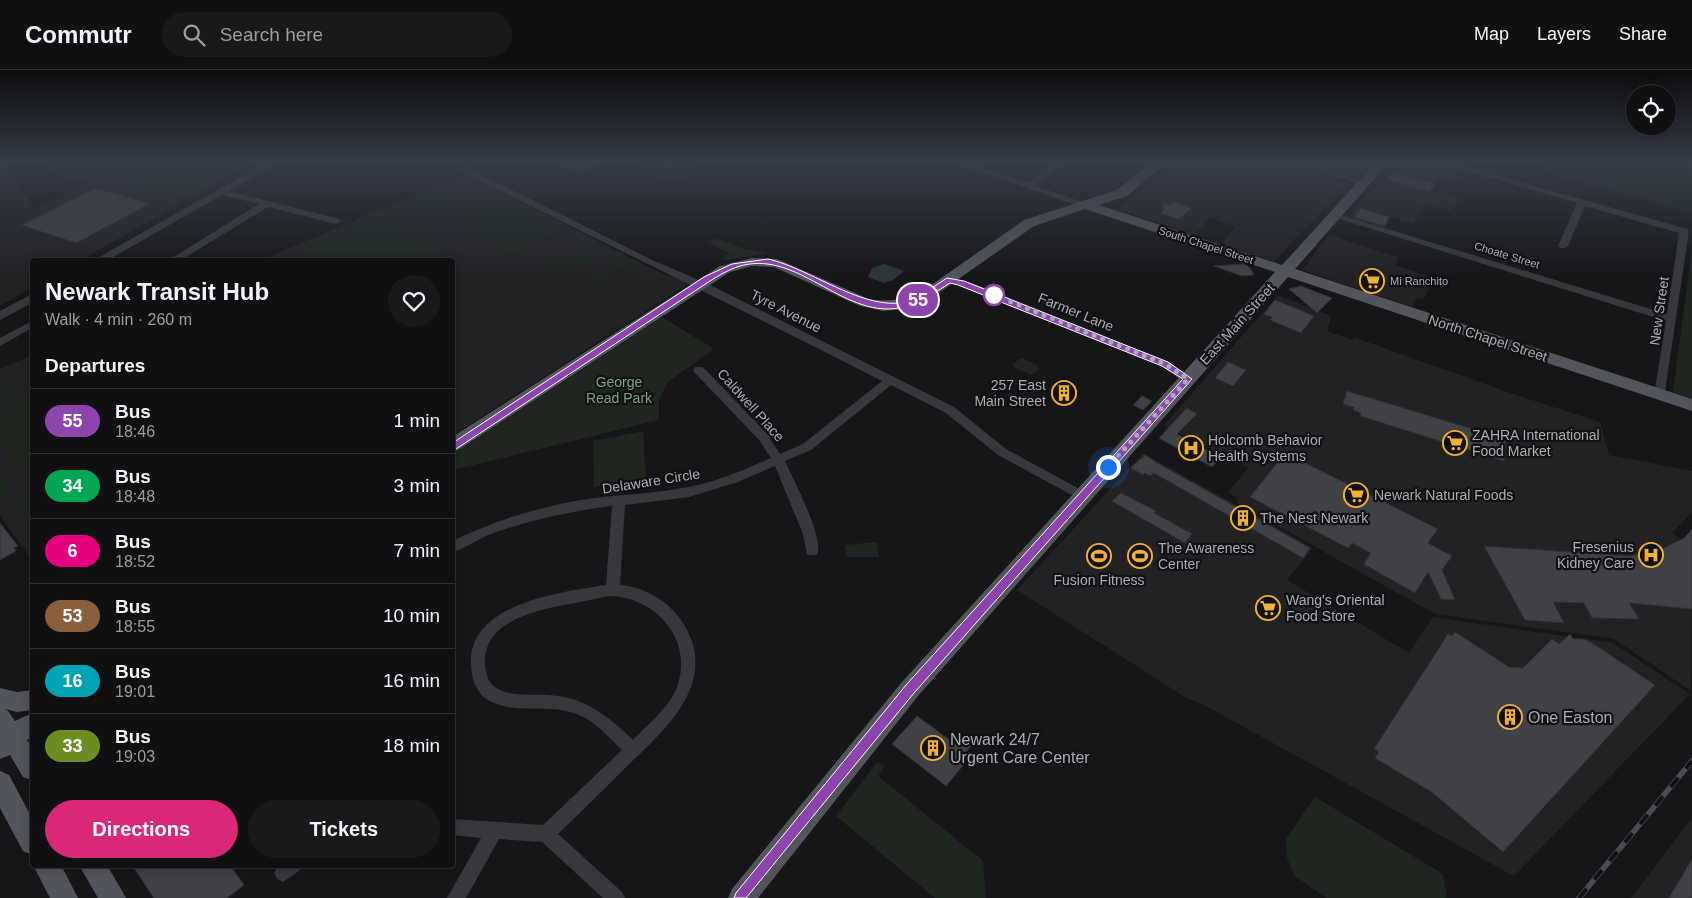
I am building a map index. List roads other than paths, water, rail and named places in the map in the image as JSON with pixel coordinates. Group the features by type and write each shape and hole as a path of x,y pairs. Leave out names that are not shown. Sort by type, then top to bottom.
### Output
{"main road":[{"path":"455,444 700,284 734,265 752,262 773,262 793,268 865,303 893,306 920,299 1022,227 1049,215 1099,201"},
{"name":"East Main Street","path":"741,898 910,689 1348,201"},
{"name":"South Chapel Street","path":"1086,205 1285,271"},
{"name":"North Chapel Street","path":"1285,271 1692,405"},
{"path":"0,698 17,702 30,700"},
{"path":"30,724 4,735 30,767"},
{"path":"0,783 30,838"},
{"path":"753,898 768,865"},
{"path":"48,868 65,898"},
{"path":"94,868 113,898"}],"street":[{"path":"104,258 206,201"},
{"path":"253,201 336,221"},
{"name":"Tyre Avenue","path":"527,201 649,262 700,284 889,381 950,410 1002,452 1083,496"},
{"path":"1049,215 1058,204 1056,201"},
{"name":"South Chapel Street","path":"1073,201 1086,205"},
{"path":"1563,246 1582,202 1577,201"},
{"name":"New Street","path":"1582,202 1684,232 1660,395"},
{"path":"177,258 266,204"},
{"name":"Choate Street","path":"1335,216 1671,319"},
{"name":"Farmer Lane","path":"949,280 976,288 1165,364 1188,379"},
{"path":"0,316 30,299"},
{"path":"0,343 30,325"},
{"name":"Caldwell Place","path":"699,370 763,437 779,461 810,534 812,551"},
{"name":"Delaware Circle","path":"455,546 485,532 525,518 576,506 689,492 734,479 779,461 820,438 889,381"},
{"path":"613,590 619,501"},
{"path":"546,834 633,750 671,712 679,700 688,673 689,661 682,635 673,618 665,610 631,592 613,590 538,604 512,615 491,629 482,640 478,654 480,678 486,689 496,696 514,700 560,702 586,710 633,750"},
{"path":"455,827 494,832 546,834 616,898"},
{"path":"456,898 494,832"}],"railway":[{"path":"1579,898 1692,761"}],"place":[{"name":"Mi Ranchito","path":"1372,281"},
{"name":"257 East Main Street","path":"1064,393"},
{"name":"ZAHRA International Food Market","path":"1455,443"},
{"name":"Holcomb Behavior Health Systems","path":"1191,448"},
{"name":"Newark Natural Foods","path":"1356,495"},
{"name":"The Nest Newark","path":"1243,518"},
{"name":"Fresenius Kidney Care","path":"1651,555"},
{"name":"Fusion Fitness","path":"1099,556"},
{"name":"The Awareness Center","path":"1140,556"},
{"name":"Wang's Oriental Food Store","path":"1268,608"},
{"name":"One Easton","path":"1510,717"},
{"name":"Newark 24/7 Urgent Care Center","path":"933,748"}],"park label":[{"name":"George Read Park","path":"619,390"}]}
